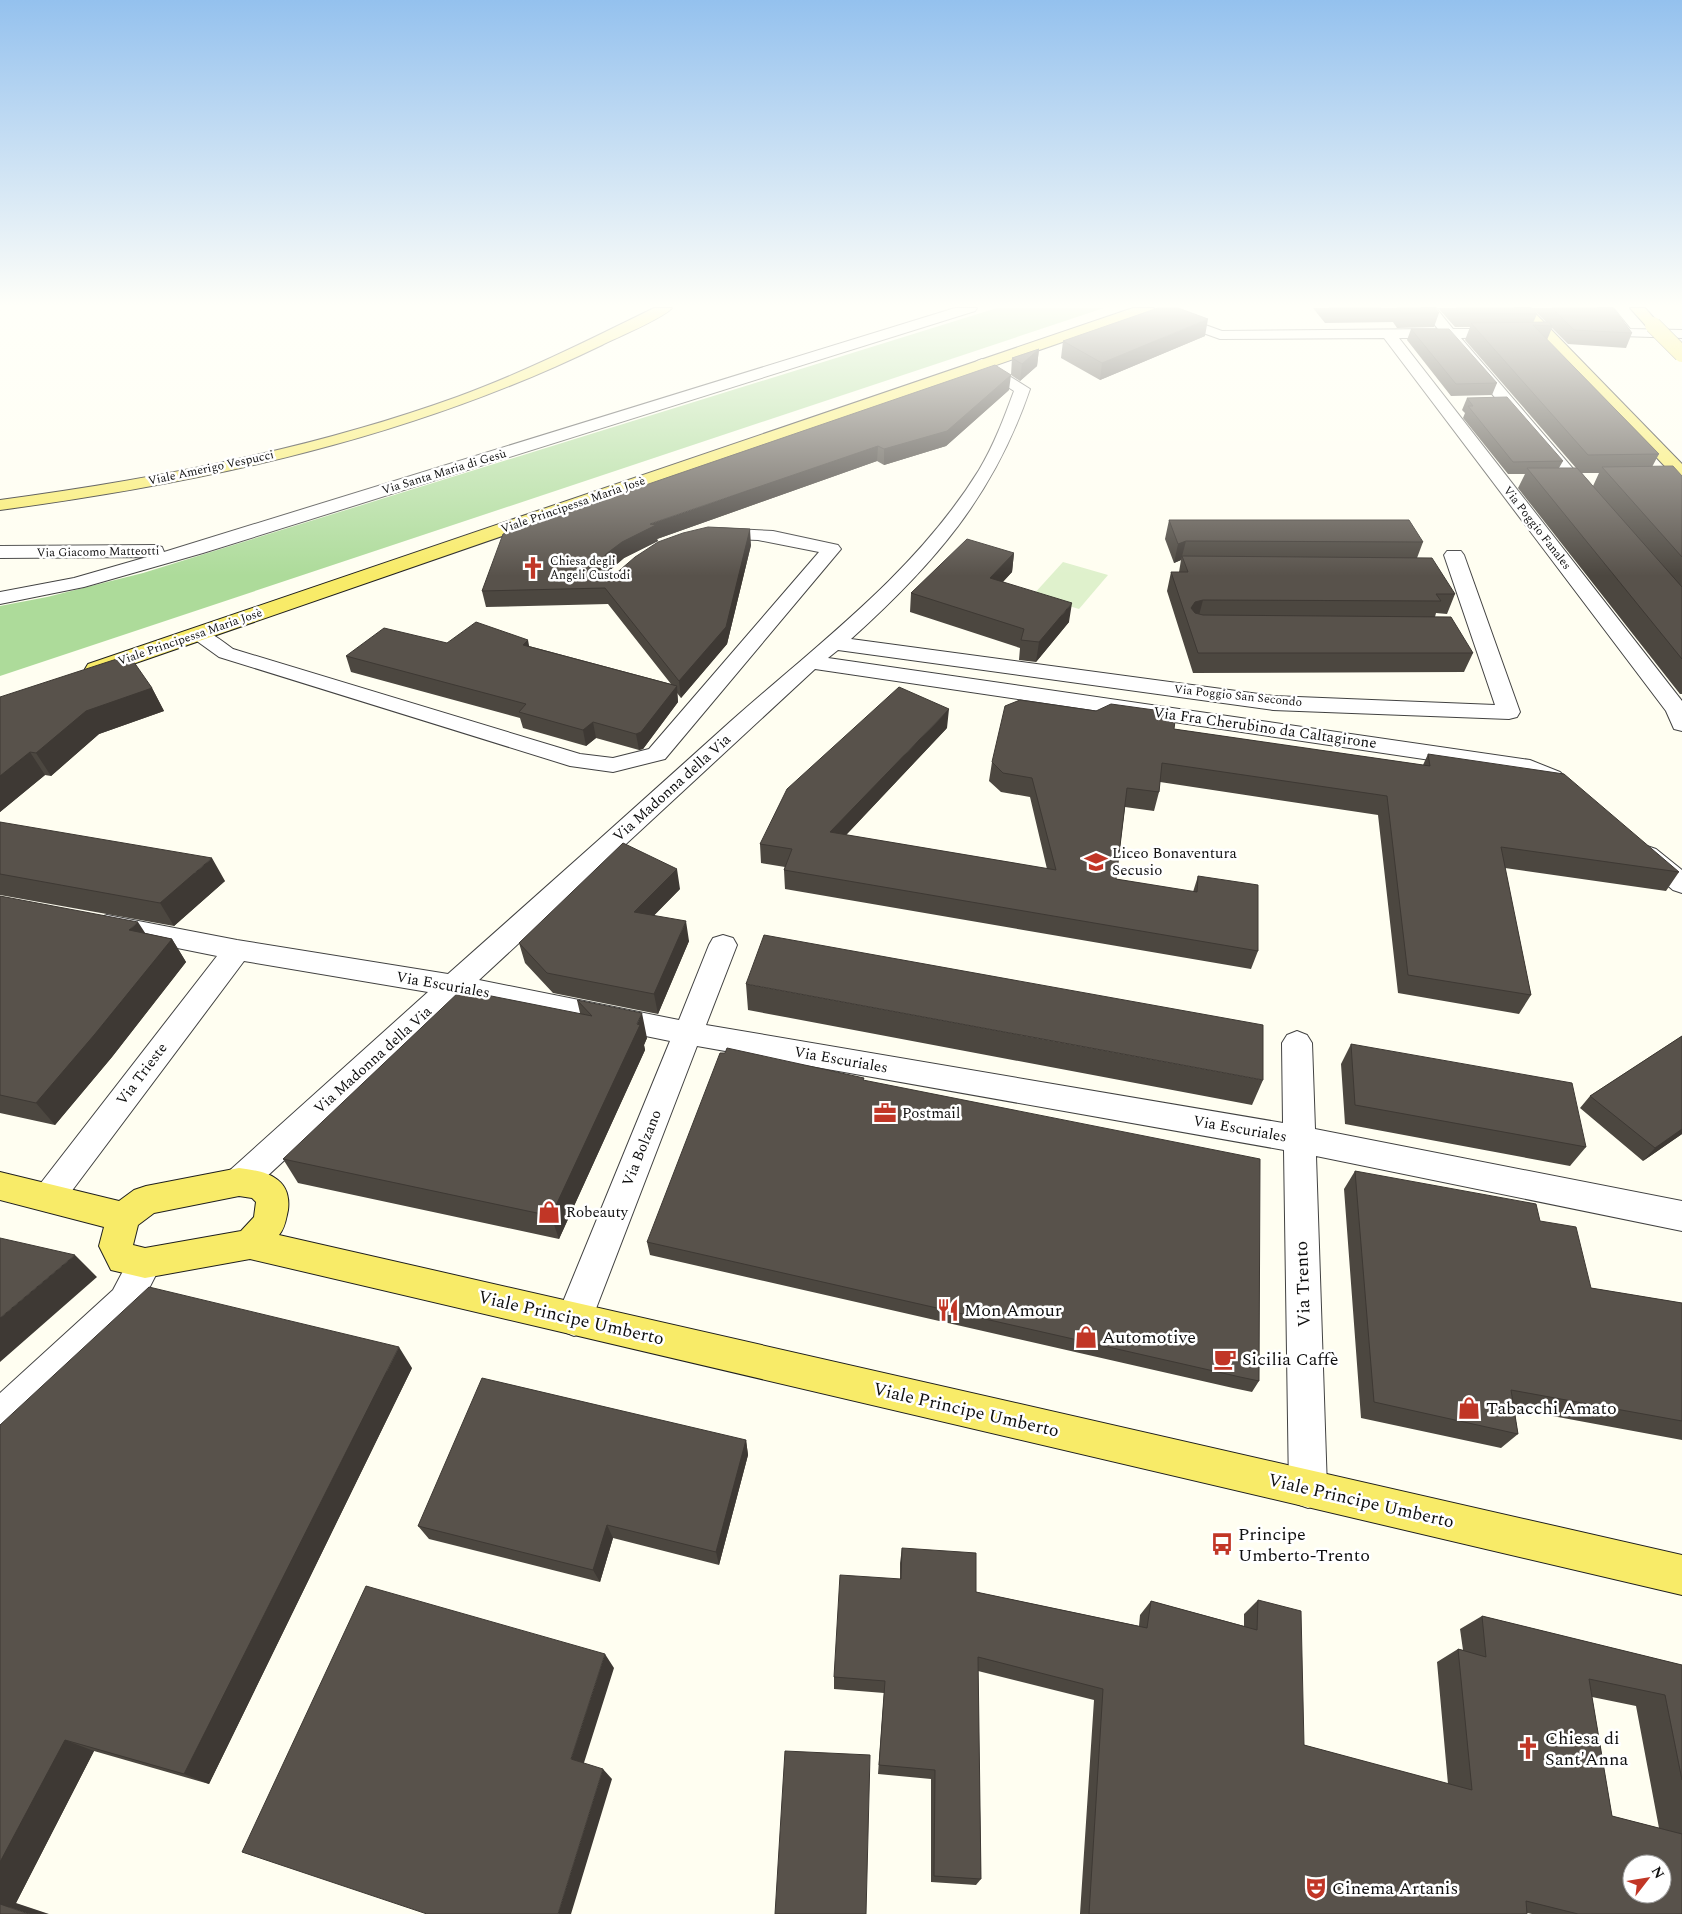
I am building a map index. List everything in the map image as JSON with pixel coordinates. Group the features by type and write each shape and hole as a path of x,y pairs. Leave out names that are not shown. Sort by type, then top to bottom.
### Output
{"main road":[{"name":"Viale Amerigo Vespucci","path":"0,505 58,498 164,479 272,455 368,430 469,397"},
{"name":"Viale Principessa Maria Josè","path":"75,676 885,397"},
{"path":"1607,397 1682,474"},
{"path":"239,1182 261,1185 273,1198 269,1224 250,1244 145,1263 123,1259 116,1246 123,1217 146,1200 239,1182"},
{"path":"0,1186 123,1217"},
{"name":"Viale Principe Umberto","path":"250,1244 1682,1575"}],"street":[{"name":"Via Santa Maria di Gesù","path":"0,598 77,583 196,549 683,397"},
{"name":"Via Madonna della Via","path":"239,1182 810,662 834,643 931,550 976,490 1010,426 1019,397"},
{"name":"Via Poggio Fanales","path":"1437,397 1680,715"},
{"path":"1505,397 1598,510"},
{"path":"1490,403 1509,402"},
{"path":"1441,403 1460,403"},
{"path":"1663,479 1682,479"},
{"path":"1555,481 1595,480"},
{"path":"1501,481 1519,481"},
{"path":"197,634 226,653 578,761 612,765 657,754 830,548 778,536 739,532 693,538"},
{"name":"Via Giacomo Matteotti","path":"0,552 19,554 196,549"},
{"name":"Via Poggio San Secondo","path":"834,643 1273,703 1509,712 1469,629 1451,564"},
{"name":"Via Fra Cherubino da Caltagirone","path":"810,662 1530,767 1552,777 1583,802"},
{"path":"1628,840 1682,884"},
{"name":"Via Escuriales","path":"85,921 237,950 454,986 688,1033 1299,1139 1682,1216"},
{"name":"Via Bolzano","path":"574,1319 723,945"},
{"name":"Via Trieste","path":"48,1198 237,950"},
{"name":"Via Trento","path":"1297,1044 1308,1489"},
{"path":"0,1418 125,1301 145,1263"}],"green space":[{"path":"709,397 836,397 0,676 0,606 47,597 143,573"},
{"path":"1063,562 1108,575 1079,609 1033,595"}],"building":[{"path":"901,397 985,397 947,431 884,449 878,446 650,524 656,525 622,542 606,554 592,570 597,576 613,576 635,557 658,542 683,533 708,527 750,529 726,627 679,681 605,588 482,591 503,534"},
{"path":"1507,397 1563,461 1513,462 1468,406 1473,406 1467,398"},
{"path":"1537,397 1604,397 1659,454 1588,455"},
{"path":"1673,466 1682,476 1682,557 1602,467"},
{"path":"1527,468 1577,468 1682,587 1682,659"},
{"path":"1169,520 1409,520 1423,542 1186,541 1178,544"},
{"path":"967,539 1014,553 990,578 1072,603 1039,642 1021,640 1024,629 911,593"},
{"path":"1182,556 1432,558 1455,594 1436,594 1441,601 1203,600 1195,602 1191,608 1195,613 1203,615 1451,617 1473,653 1198,653 1171,572 1188,572"},
{"path":"476,622 528,640 523,645 677,686 641,732 636,734 593,722 583,730 519,712 526,704 346,656 384,628 447,643"},
{"path":"129,655 152,688 86,711 36,753 30,752 0,776 0,697"},
{"path":"899,687 949,709 830,832 1056,870 1032,778 1003,773 992,762 1005,706 1020,700 1096,711 1111,704 1176,713 1174,729 1430,766 1428,754 1564,774 1679,872 1501,847 1531,995 1408,975 1387,796 1162,763 1159,792 1127,788 1116,879 1197,892 1198,876 1258,885 1258,951 784,870 792,849 760,844 787,789"},
{"path":"0,822 212,858 160,903 0,874"},
{"path":"623,843 677,869 634,912 686,921 654,994 547,973 519,943"},
{"path":"0,896 138,922 129,930 172,939 36,1103 0,1095"},
{"path":"764,935 1263,1025 1263,1080 746,984"},
{"path":"461,990 592,1016 577,1000 642,1013 637,1024 640,1025 551,1216 283,1159"},
{"path":"1682,1036 1682,1129 1655,1148 1590,1096"},
{"path":"1351,1044 1572,1083 1586,1147 1355,1105"},
{"path":"727,1048 864,1078 863,1080 1260,1159 1259,1381 647,1242 720,1053 725,1053"},
{"path":"1355,1171 1536,1204 1540,1221 1576,1227 1591,1288 1682,1303 1682,1421 1511,1390 1518,1434 1374,1402"},
{"path":"0,1238 75,1255 0,1318"},
{"path":"149,1287 399,1347 184,1774 65,1740 0,1862 0,1425"},
{"path":"482,1378 746,1440 716,1552 607,1525 593,1570 418,1526"},
{"path":"902,1548 976,1553 976,1592 1147,1628 1151,1601 1257,1630 1258,1600 1301,1611 1304,1745 1472,1790 1458,1649 1486,1657 1482,1616 1682,1665 1682,1780 1665,1695 1589,1679 1612,1816 1682,1834 1682,1914 1578,1914 1526,1901 1527,1914 1089,1914 1103,1689 978,1657 981,1879 934,1876 935,1770 879,1765 885,1681 834,1677 840,1575 901,1579"},
{"path":"366,1586 605,1654 571,1759 603,1769 558,1914 427,1914 242,1852"},
{"path":"785,1751 870,1755 866,1914 775,1914"},
{"path":"0,1904 29,1914 0,1914"}],"place":[{"name":"Chiesa degli Angeli Custodi","path":"533,568"},
{"name":"Liceo Bonaventura Secusio","path":"1096,862"},
{"name":"Postmail","path":"885,1113"},
{"name":"Robeauty","path":"549,1212"},
{"name":"Mon Amour","path":"948,1310"},
{"name":"Automotive","path":"1086,1337"},
{"name":"Sicilia Caffè","path":"1225,1359"},
{"name":"Tabacchi Amato","path":"1469,1408"},
{"name":"Principe Umberto-Trento","path":"1222,1544"},
{"name":"Chiesa di Sant'Anna","path":"1528,1748"},
{"name":"Cinema Artanis","path":"1316,1888"}]}
